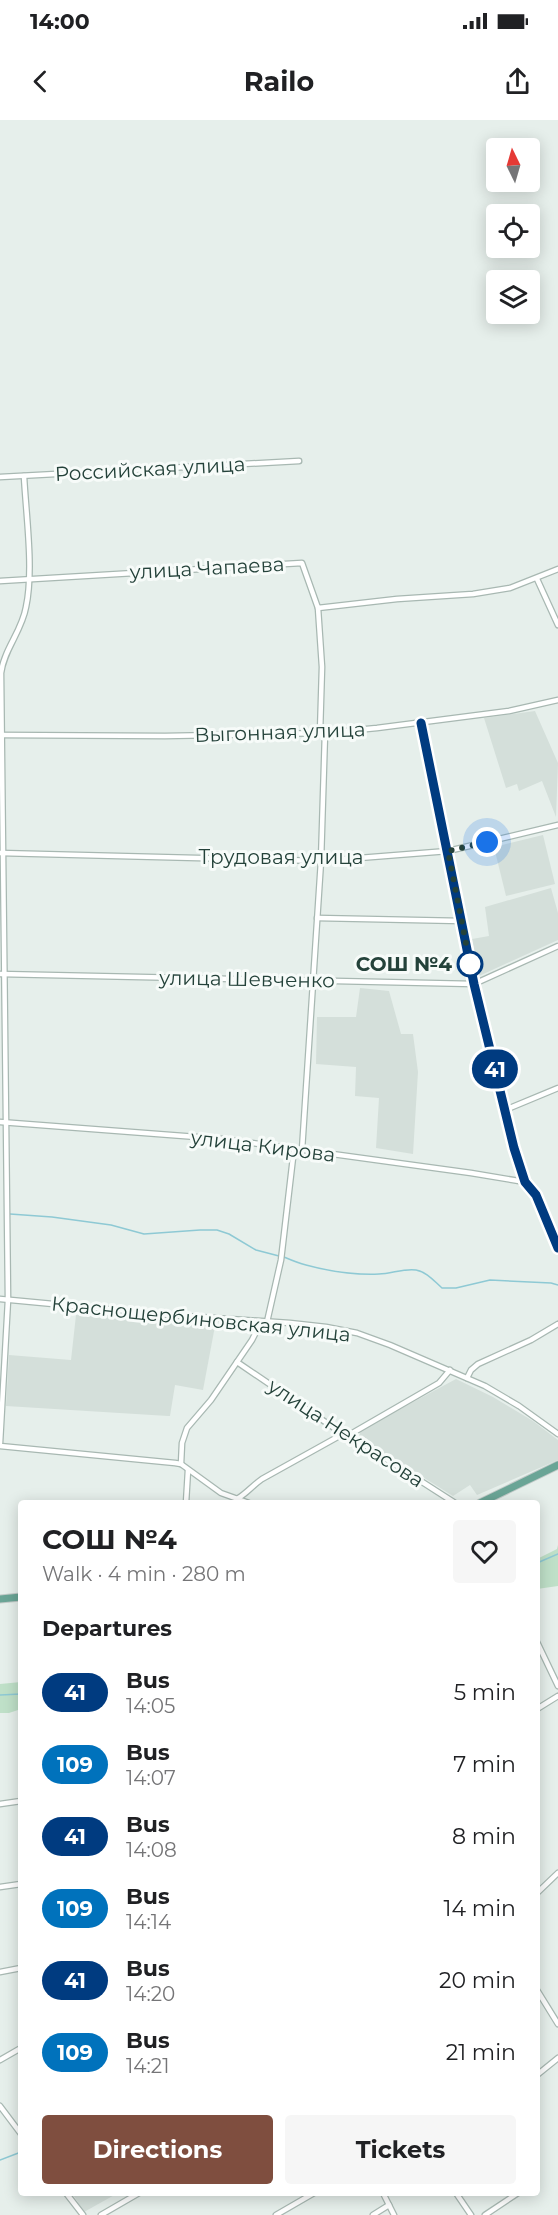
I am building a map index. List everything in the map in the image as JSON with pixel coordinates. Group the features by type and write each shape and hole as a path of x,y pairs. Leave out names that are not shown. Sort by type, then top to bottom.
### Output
{"main road":[{"path":"486,1500 558,1465"},
{"path":"0,1599 18,1597"}],"street":[{"name":"Российская улица","path":"0,477 299,461"},
{"path":"24,476 29,578 26,610 3,660 1,673 3,974 9,1300 0,1444 181,1464 221,1493 240,1500"},
{"name":"улица Чапаева","path":"0,581 302,563 318,608"},
{"path":"302,1150 321,861 323,733 318,608 397,599 473,594 510,588 558,569"},
{"path":"537,579 558,625"},
{"name":"Выгонная улица","path":"1,735 165,736 323,733 509,711 558,700"},
{"path":"421,723 474,984 505,1110 525,1182 536,1195 558,1248"},
{"name":"Трудовая улица","path":"2,853 321,861 448,851 558,825"},
{"path":"317,918 462,921"},
{"name":"улица Шевченко","path":"3,974 474,984 558,946"},
{"path":"505,1110 558,1088"},
{"name":"улица Кирова","path":"0,1122 223,1139 525,1182"},
{"path":"181,1464 185,1432 211,1401 264,1322 281,1257 294,1149"},
{"path":"551,1230 558,1228"},
{"name":"Краснощербиновская улица","path":"0,1299 170,1316 326,1327 357,1333 467,1378 519,1407 558,1434"},
{"path":"467,1378 478,1364 531,1340 558,1324"},
{"name":"улица Некрасова","path":"237,1362 450,1500"},
{"path":"237,1499 262,1479 357,1430 439,1383 450,1370"},
{"path":"357,1430 357,1441"},
{"path":"186,1500 188,1470"},
{"path":"540,1648 558,1686"},
{"path":"540,1707 558,1696"},
{"path":"0,1804 18,1801"},
{"path":"540,1890 558,1873"},
{"path":"0,1887 18,1884"},
{"path":"0,1972 18,1969"},
{"path":"540,1995 558,2024"},
{"path":"0,2060 18,2050"},
{"path":"540,2073 558,2058"},
{"path":"0,2106 18,2130"},
{"path":"68,2196 83,2215"},
{"path":"100,2215 134,2196"},
{"path":"276,2215 309,2196"},
{"path":"385,2196 394,2215"},
{"path":"458,2196 471,2215"},
{"path":"485,2215 514,2196"},
{"path":"372,2215 389,2205"}],"shaded area":[{"path":"535,711 558,763 556,817 542,781 519,791 517,784 506,788 484,718"},
{"path":"543,835 555,884 506,896 494,847"},
{"path":"551,888 558,913 558,940 479,976 472,939 489,936 485,907"},
{"path":"360,988 389,991 401,1034 413,1034 418,1072 413,1154 376,1148 379,1098 355,1096 356,1067 316,1064 317,1017 356,1017"},
{"path":"106,1314 215,1326 203,1390 175,1385 170,1416 6,1406 9,1355 71,1360 76,1315 101,1317"},
{"path":"456,1379 493,1397 533,1421 558,1440 558,1460 477,1495 470,1485 453,1496 359,1437 361,1430"},
{"path":"74,2196 113,2196 84,2212"}],"green space":[{"path":"558,1545 558,1586 540,1589 540,1558 557,1549"},
{"path":"18,1682 18,1710 0,1713 0,1684"}],"waterway":[{"path":"10,1214 111,1225 144,1234 217,1230 229,1234 256,1250 279,1256"},
{"path":"284,1257 315,1267 352,1273 379,1274 416,1270 427,1275 442,1288 456,1288 490,1280 558,1285"},
{"path":"540,1562 558,1554"},
{"path":"0,1695 18,1694"},
{"path":"0,2160 18,2153"}],"bus line":[{"name":"41","path":"421,723 474,984 514,1148 525,1182 536,1195 558,1248"}],"place":[{"name":"СОШ №4","path":"470,964"}],"route":[{"path":"470,964 448,851 487,842"}]}
